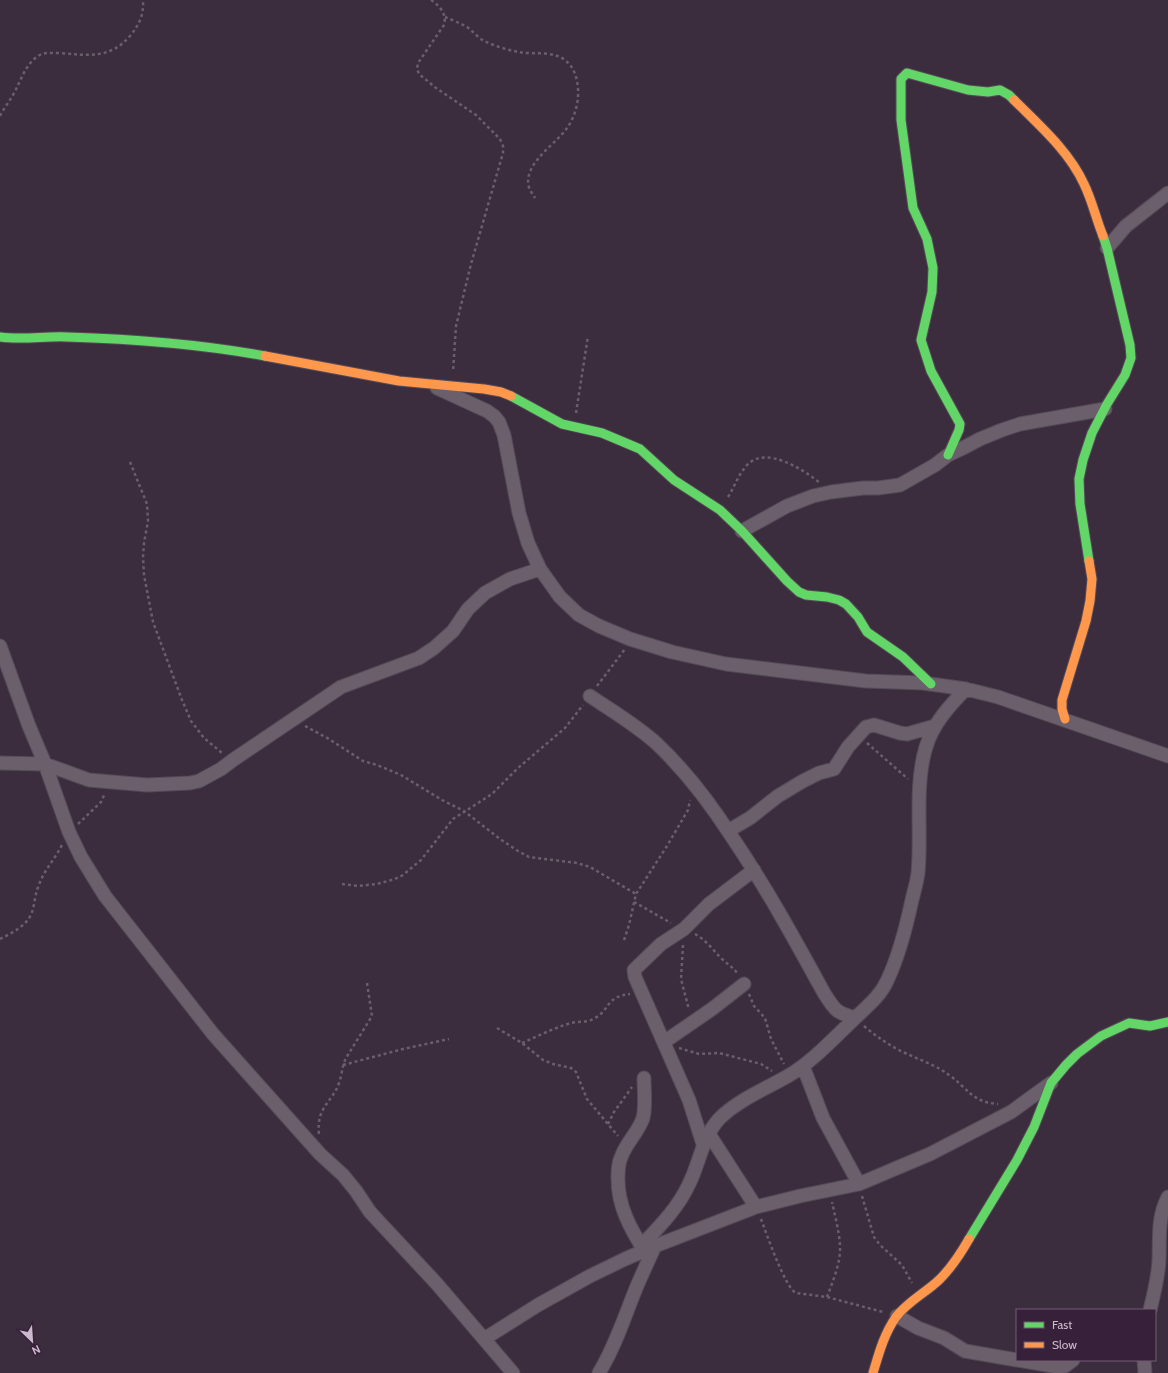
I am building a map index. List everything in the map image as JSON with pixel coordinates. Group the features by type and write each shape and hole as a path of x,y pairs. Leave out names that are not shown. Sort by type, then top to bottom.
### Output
{"street":[{"path":"948,456 960,424 931,371 921,340 932,292 933,268 927,239 913,208 901,120 901,78 907,73 968,90 988,92 1000,90 1010,95 1053,140 1072,163 1084,184 1107,248 1128,330 1131,358 1125,375 1087,443 1082,460 1079,479 1080,504 1092,579 1086,621 1062,700 1064,719"},
{"path":"1107,248 1126,226 1168,193"},
{"path":"0,337 13,339 66,337 176,344 253,354 399,381 501,392 517,398 562,424 602,433 640,449 674,480 720,510 742,531 787,581 799,592 806,595 839,600 846,604 858,617 867,632 903,657 931,684"},
{"path":"430,384 487,411 499,422 504,435 519,513 528,543 540,570 560,597 579,615 599,626 630,640 672,652 726,664 866,681 931,684 966,688 1064,719 1168,756"},
{"path":"742,531 787,506 813,496 831,492 900,485 948,456 980,439 1020,424 1105,409"},
{"path":"0,763 45,764 88,780 147,785 190,782 208,777 341,687 419,658 434,648 453,631 468,609 485,592 510,579 540,570"},
{"path":"0,646 69,832 81,858 105,896 218,1040 320,1154 343,1175 370,1212 437,1284 513,1373"},
{"path":"599,1373 610,1356 620,1331 637,1286 647,1247 683,1197 706,1139 718,1120 730,1109 803,1066 870,1004 886,983 898,954 918,874 920,791 922,761 926,746 935,726 951,704 966,688"},
{"path":"590,696 632,724 655,742 695,784 754,870 834,1008 839,1013 855,1018"},
{"path":"728,831 750,818 778,796 803,781 834,768 857,735 866,727 870,725 907,734 935,726"},
{"path":"754,870 709,904 683,934 661,944 634,970 635,977 706,1139 756,1207"},
{"path":"664,1042 744,984"},
{"path":"484,1339 538,1305 647,1247 756,1207 859,1184 930,1154 1011,1112 1052,1083 1070,1061 1101,1036 1129,1023 1150,1026 1168,1022"},
{"path":"803,1066 823,1118 859,1184"},
{"path":"644,1078 644,1116 640,1126 621,1156 618,1166 618,1188 621,1205 626,1218 647,1247"},
{"path":"873,1373 884,1337 897,1316 918,1296 940,1279 958,1258 1020,1154 1034,1127 1052,1083"},
{"path":"1150,1309 1155,1293 1159,1262 1159,1233 1161,1217 1168,1197"},
{"path":"897,1316 918,1328 944,1338 965,1351 1016,1360"},
{"path":"1024,1361 1058,1367 1065,1366 1072,1361"},
{"path":"1144,1361 1145,1373"}],"path":[{"path":"0,116 14,93 23,73 32,61 39,55 46,53 93,55 106,53 116,49 137,27 143,15 143,0"},
{"path":"431,0 442,10 445,17 444,25 418,63 417,69 419,74 436,88 476,115 500,139 503,146 503,153 471,264 456,326 454,375 456,380 463,387"},
{"path":"445,17 468,28 482,40 491,44 520,53 537,53 559,57 571,66 577,79 578,97 574,117 566,130 550,145 532,168 528,180 529,186 535,198"},
{"path":"574,427 588,336"},
{"path":"720,510 732,491 739,475 748,463 759,458 772,458 785,461 808,473 831,492"},
{"path":"130,462 147,504 148,521 143,557 144,575 153,622 191,721 204,738 216,749 233,760"},
{"path":"342,884 358,886 377,884 395,879 403,875 421,860 450,822 464,811 492,794 518,768 565,728 622,654 630,640"},
{"path":"295,719 347,750 362,761 402,775 442,800 464,811 518,851 529,856 577,863 590,867 636,894"},
{"path":"857,735 902,773 920,791"},
{"path":"0,939 28,921 32,913 39,884 49,865 59,851 69,832 101,802 107,781"},
{"path":"624,940 630,925 636,894 688,810 695,784"},
{"path":"634,902 674,925 683,934 681,979 685,999 693,1022"},
{"path":"320,1154 319,1121 322,1111 339,1082 346,1058 372,1016 367,983"},
{"path":"522,1043 569,1023 595,1019 609,1003 622,995 632,994 644,997"},
{"path":"855,1018 873,1034 889,1044 935,1066 950,1075 968,1093 979,1100 987,1103 999,1104 1011,1112"},
{"path":"497,1028 522,1043 543,1060 571,1068 576,1072 587,1099 627,1145"},
{"path":"343,1066 403,1049 449,1039"},
{"path":"664,1042 699,1054 719,1053 761,1064 767,1067 780,1080"},
{"path":"859,1184 874,1237 880,1245 902,1265 918,1296"},
{"path":"827,1297 834,1280 840,1246 830,1190"},
{"path":"756,1207 789,1288 796,1293 827,1297 897,1316"}],"traffic: fast":[{"path":"948,455 959,430 960,424 931,371 921,340 932,292 933,268 927,239 913,208 901,120 901,79 907,73 968,90 988,92 1000,90 1014,100"},
{"path":"1089,561 1080,504 1079,479 1083,460 1092,433 1107,404 1125,375 1131,358 1130,345 1103,236"},
{"path":"0,337 117,339 191,345 265,356"},
{"path":"511,396 562,424 602,433 640,449 674,480 720,510 742,531 787,581 799,592 806,595 839,600 846,604 858,617 867,632 903,657 931,684"},
{"path":"969,1239 1017,1160 1034,1127 1051,1083 1066,1065 1077,1054 1101,1036 1129,1023 1150,1026 1168,1022"}],"traffic: slow":[{"path":"1014,100 1053,139 1078,172 1087,190 1103,236"},
{"path":"265,356 399,381 484,389 501,392 511,396"},
{"path":"1065,719 1062,709 1062,700 1086,621 1090,601 1092,579 1089,561"},
{"path":"873,1373 885,1337 896,1317 906,1306 935,1284 956,1260 969,1239"}]}
